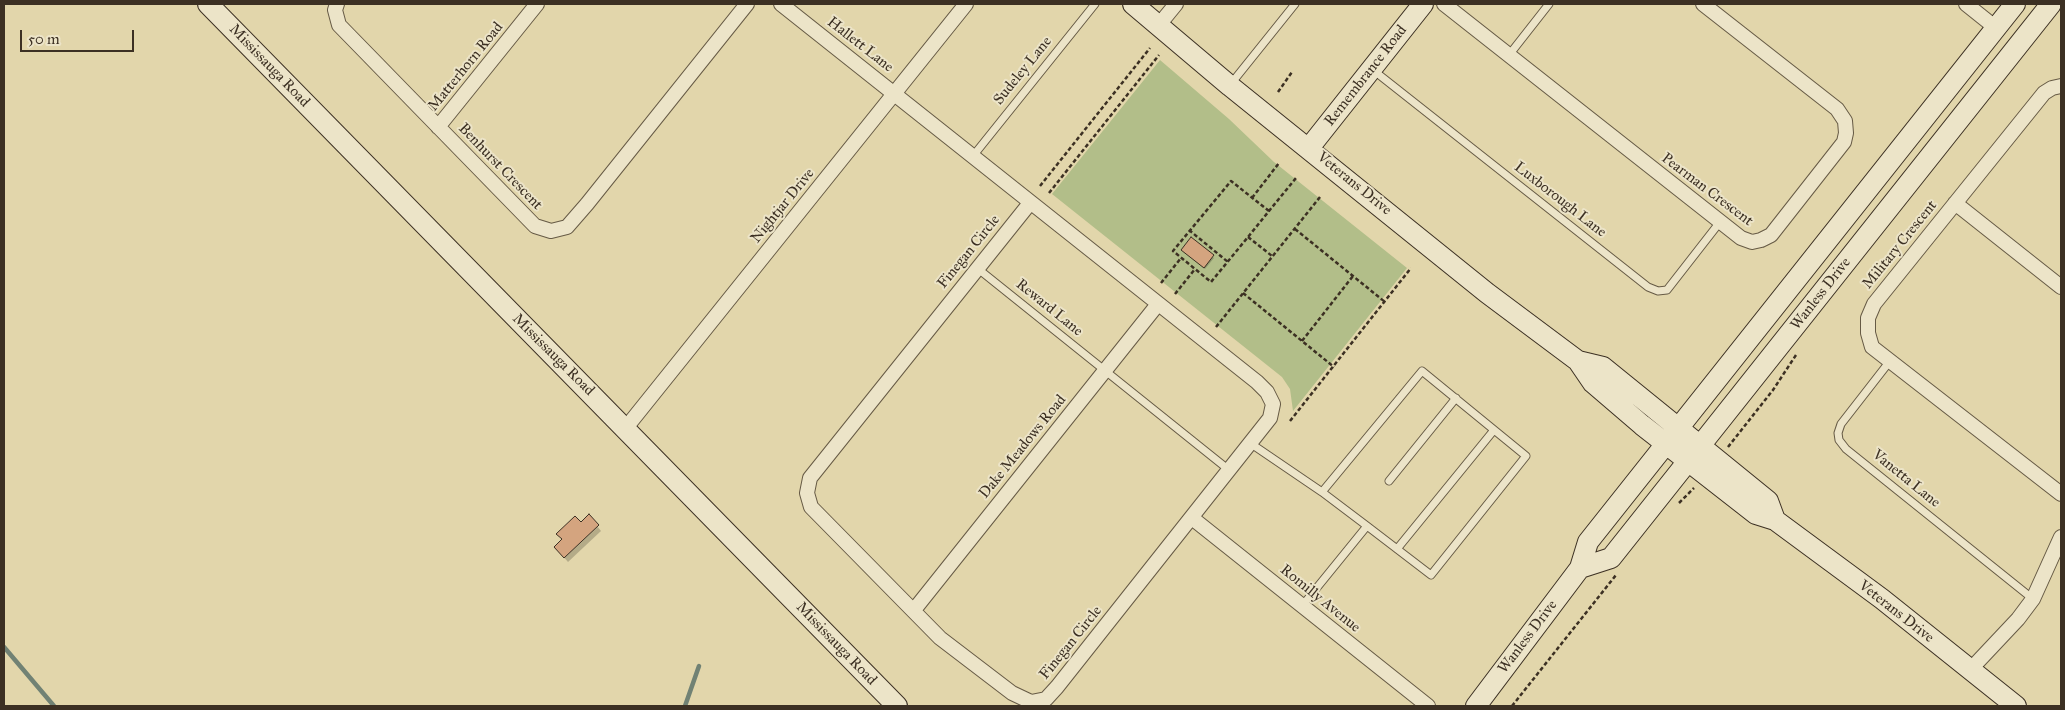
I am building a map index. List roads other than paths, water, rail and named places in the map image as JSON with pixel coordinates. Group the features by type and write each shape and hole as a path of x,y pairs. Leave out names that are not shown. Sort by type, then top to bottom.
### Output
{"main road":[{"name":"Mississauga Road","path":"208,4 897,706"},
{"name":"Veterans Drive","path":"1133,4 1230,86 1487,293 1578,361 1603,368 1672,436 1694,454 1756,514 1775,520 1882,599 2016,706"},
{"name":"Remembrance Road","path":"1309,148 1423,4"},
{"name":"Wanless Drive","path":"1476,706 1580,568 1588,542 2014,4"},
{"name":"Wanless Drive","path":"1580,568 1611,558 2051,4"}],"street":[{"name":"Benhurst Crescent","path":"337,4 334,10 339,25 535,226 551,231 567,227 746,4"},
{"name":"Matterhorn Road","path":"438,127 537,4"},
{"name":"Hallett Lane","path":"781,4 894,94"},
{"name":"Nightjar Drive","path":"625,429 966,4"},
{"path":"1158,26 1176,4"},
{"name":"Pearman Crescent","path":"1444,4 1720,222 1742,238 1752,242 1771,235 1844,142 1846,133 1845,121 1836,109 1702,4"},
{"path":"1966,4 1996,28"},
{"name":"Military Crescent","path":"2061,86 2052,88 2044,93 1874,304 1868,318 1868,333 1872,347 2061,494"},
{"name":"Finegan Circle","path":"894,94 1268,392 1273,404 1270,418 1046,699 1031,702 1012,693 940,638 811,507 807,493 810,478 1030,203"},
{"path":"1955,203 2061,287"},
{"name":"Dake Meadows Road","path":"914,610 1158,304"},
{"name":"Romilly Avenue","path":"1192,518 1428,706"},
{"path":"1970,670 2018,619 2033,599 2061,537"}],"lane":[{"name":"Sudeley Lane","path":"973,156 1094,4"},
{"path":"1230,86 1294,4"},
{"path":"1508,55 1549,4"},
{"name":"Luxborough Lane","path":"1371,68 1648,287 1658,291 1667,290 1720,222"},
{"name":"Reward Lane","path":"977,268 1229,470"},
{"name":"Vanetta Lane","path":"1890,361 1841,424 1838,440 1846,449 2033,599"},
{"path":"1250,443 1322,492 1431,576 1526,456 1422,371 1322,492"},
{"path":"1389,481 1456,398"},
{"path":"1397,548 1494,430"},
{"path":"1302,606 1367,526"}],"waterway":[{"path":"4,647 54,706"},
{"path":"685,706 699,666"}]}
